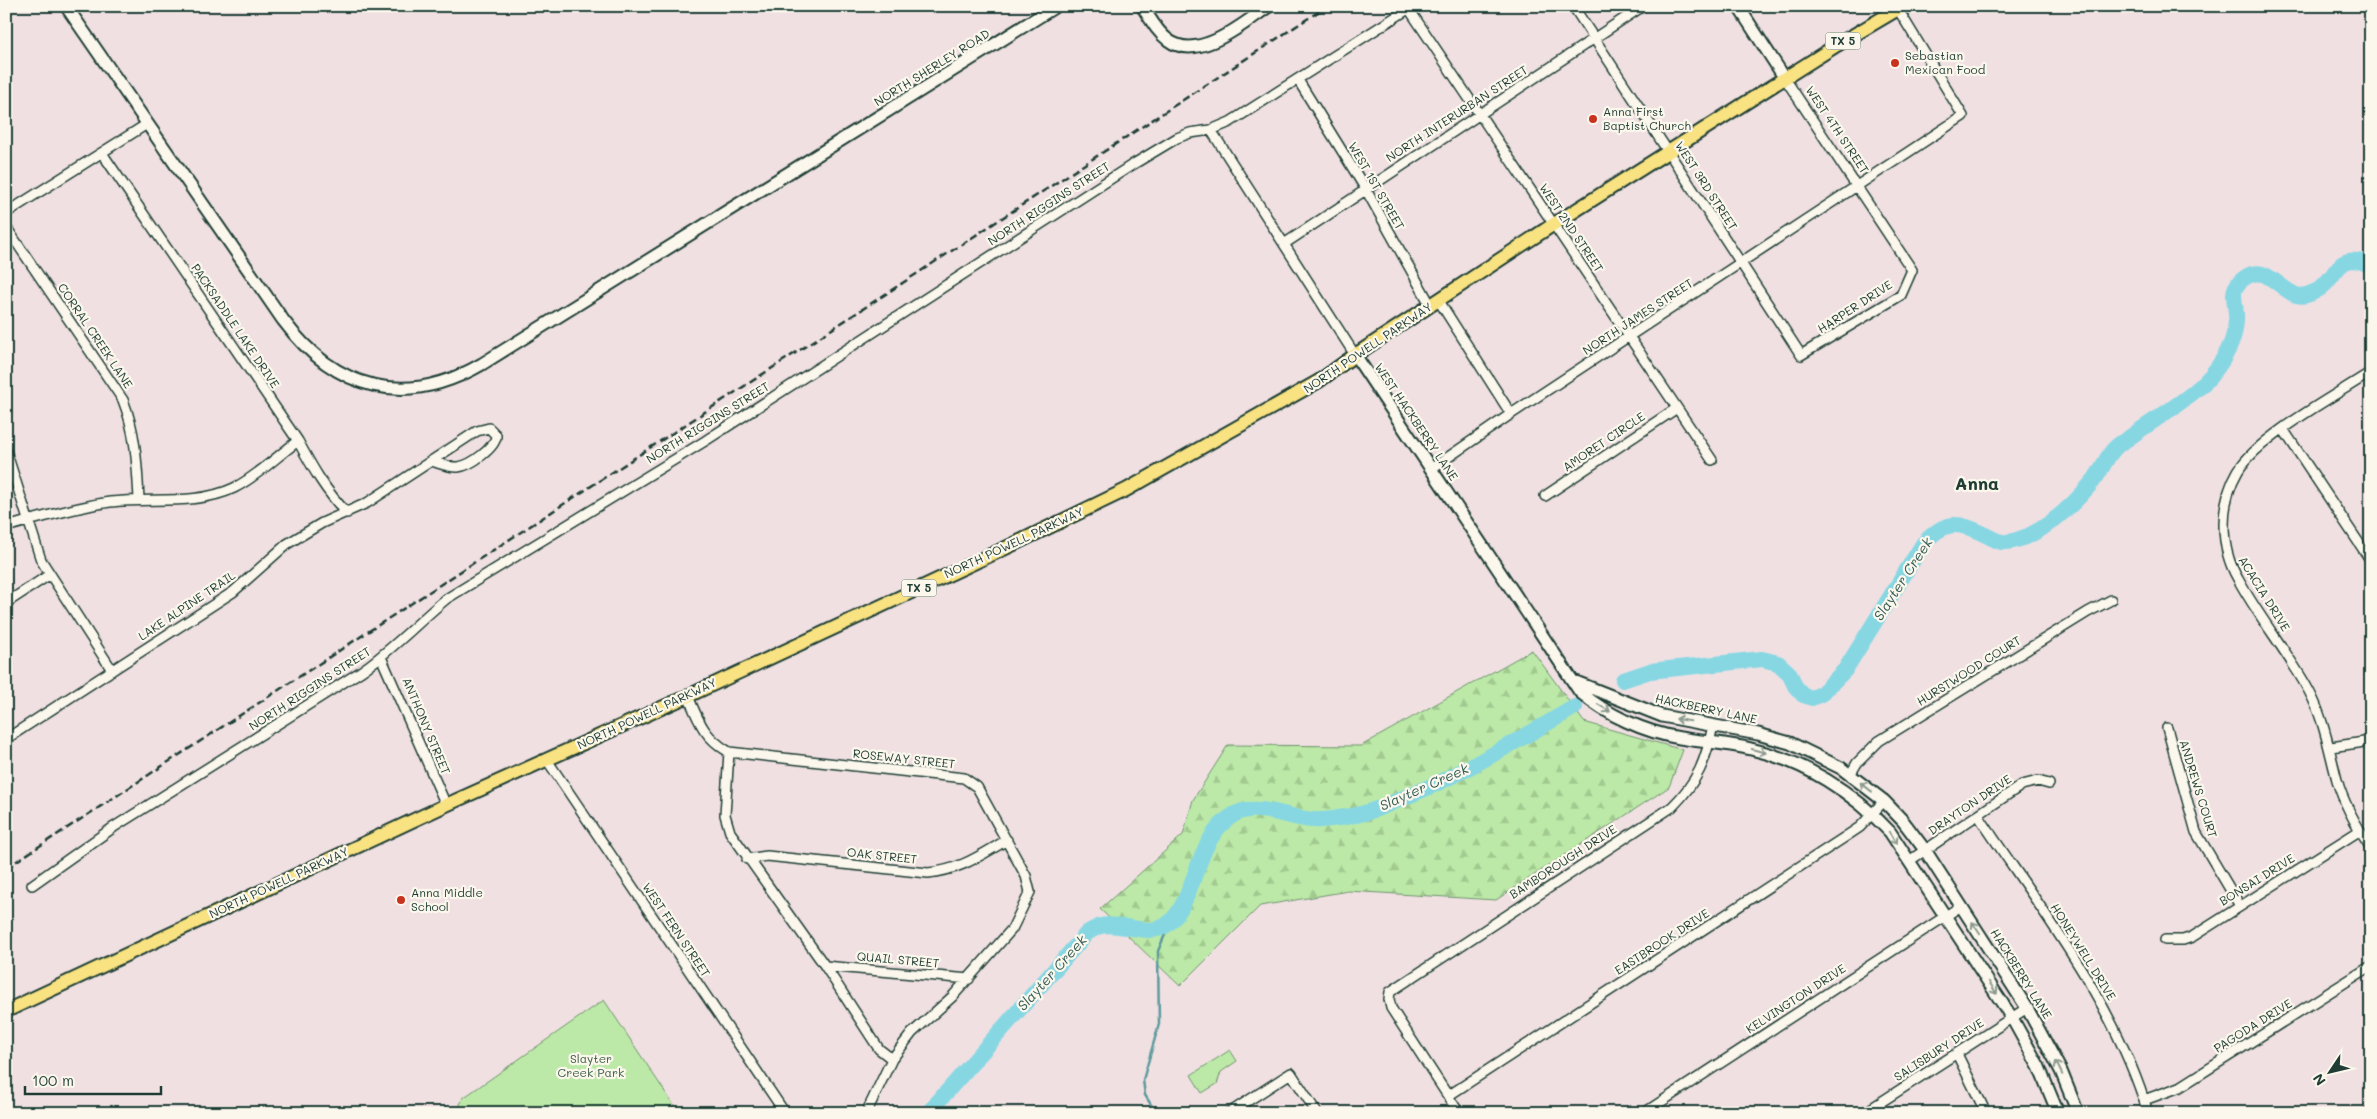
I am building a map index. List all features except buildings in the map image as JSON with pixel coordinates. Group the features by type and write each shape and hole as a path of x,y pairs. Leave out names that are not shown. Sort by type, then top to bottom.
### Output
{"main road":[{"name":"TX 5","path":"1784,77 1899,7"},
{"name":"NORTH POWELL PARKWAY","path":"6,1011 446,805 688,696 1126,490 1320,382 1355,355 1554,224 1784,77"}],"street":[{"name":"NORTH SHERLEY ROAD","path":"66,6 283,320 301,342 322,361 345,376 363,384 392,388 434,385 475,369 1056,6"},
{"path":"1142,6 1168,40 1180,46 1192,48 1214,41 1269,6"},
{"name":"WEST 3RD STREET","path":"1573,6 1801,356"},
{"name":"NORTH INTERURBAN STREET","path":"1284,244 1365,188 1644,6"},
{"name":"WEST 4TH STREET","path":"1738,6 1912,270"},
{"name":"NORTH JAMES STREET","path":"1431,469 1511,414 1859,187 1963,116 1899,7"},
{"name":"NORTH RIGGINS STREET","path":"32,884 114,827 268,732 381,657 446,599 706,441 1132,165 1177,138 1190,133 1211,130 1258,106 1411,8"},
{"name":"WEST 2ND STREET","path":"1411,8 1712,460"},
{"name":"WEST 1ST STREET","path":"1298,80 1435,303 1511,414"},
{"path":"6,213 147,124"},
{"name":"WEST HACKBERRY LANE","path":"1211,130 1355,355 1569,676"},
{"name":"PACKSADDLE LAKE DRIVE","path":"102,153 298,441 315,472 336,503 347,513"},
{"name":"CORRAL CREEK LANE","path":"6,227 123,400 134,429 138,499"},
{"name":"HARPER DRIVE","path":"1801,356 1901,295 1912,270"},
{"name":"ACACIA DRIVE","path":"2371,372 2258,448 2239,470 2229,489 2224,513 2224,537 2229,561 2238,580 2299,672 2312,697 2330,747 2337,780 2360,830 2371,848"},
{"name":"AMORET CIRCLE","path":"1545,496 1677,408"},
{"name":"LAKE ALPINE TRAIL","path":"6,740 233,592 288,544 322,523 367,503 431,461 482,428 489,428 496,435 493,445 464,466 454,467 431,461"},
{"path":"2283,430 2371,561"},
{"path":"6,527 83,507 138,499 195,499 216,495 251,478 298,441"},
{"path":"6,451 29,521 36,549 49,575 112,670"},
{"path":"6,603 49,575"},
{"name":"HURSTWOOD COURT","path":"1850,775 1857,763 1879,741 2088,612 2111,600"},
{"name":"ANTHONY STREET","path":"381,657 446,805"},
{"path":"1569,676 1586,697 1618,717 1642,728 1666,735 1750,749 1781,757 1810,770 1873,814 1890,832 2012,1018 2039,1067 2058,1113"},
{"name":"HACKBERRY LANE","path":"1569,676 1580,685 1605,692 1654,713 1790,743 1816,754 1850,775 1884,802 1903,821 1925,850 2027,1008 2061,1071 2078,1113"},
{"path":"688,696 702,728 714,743 729,752 726,815 730,832 825,966 879,1049 892,1059"},
{"name":"BAMBOROUGH DRIVE","path":"1448,1096 1391,1008 1388,999 1390,992 1672,807 1688,790 1702,769 1713,725"},
{"name":"ANDREWS COURT","path":"2167,728 2196,832 2240,906"},
{"path":"2330,747 2371,740"},
{"name":"ROSEWAY STREET","path":"729,752 964,778 977,787 1026,876 1030,892 1012,929 969,979 912,1033 892,1059 869,1107"},
{"name":"WEST FERN STREET","path":"547,760 785,1113"},
{"name":"DRAYTON DRIVE","path":"1909,861 2022,785 2038,781 2049,784"},
{"name":"EASTBROOK DRIVE","path":"1448,1096 1845,838 1860,827 1884,802"},
{"name":"HONEYWELL DRIVE","path":"1978,815 2092,987 2129,1059 2148,1113"},
{"name":"BONSAI DRIVE","path":"2165,940 2183,940 2192,937 2360,830"},
{"name":"OAK STREET","path":"748,858 767,856 928,873 948,871 962,866 1007,840"},
{"name":"KELVINGTON DRIVE","path":"1644,1113 1961,906"},
{"name":"QUAIL STREET","path":"825,966 969,979"},
{"name":"PAGODA DRIVE","path":"2144,1100 2180,1088 2371,966"},
{"name":"SALISBURY DRIVE","path":"1864,1113 2027,1008"},
{"path":"1957,1054 1986,1113"},
{"path":"1229,1113 1291,1072 1317,1113"},
{"path":"1448,1096 1460,1113"},
{"path":"2366,1113 2371,1110"}],"green space":[{"path":"1532,650 1584,722 1683,750 1669,787 1496,900 1348,891 1260,906 1180,986 1100,909 1183,835 1193,800 1228,745 1361,746"},
{"name":"Slayter Creek Park","path":"604,1000 679,1113 456,1113 463,1098"},
{"path":"1230,1050 1237,1061 1221,1072 1217,1084 1202,1093 1191,1075"}],"waterway":[{"name":"Slayter Creek","path":"1623,680 1650,671 1762,659 1778,663 1790,674 1795,686 1803,695 1812,698 1821,694 1845,670 1923,544 1938,530 1952,525 1959,525 2003,542 2019,539 2037,531 2055,519 2080,496 2094,480 2109,455 2117,446 2180,403 2210,377 2223,360 2232,341 2236,318 2234,292 2237,285 2243,279 2258,273 2271,278 2289,292 2303,296 2322,287 2343,263 2350,260 2359,261 2371,266"},
{"name":"Slayter Creek","path":"928,1113 1087,933 1099,927 1109,925 1155,930 1170,922 1186,898 1204,851 1212,837 1222,824 1235,814 1244,811 1264,810 1305,819 1328,820 1371,811 1424,790 1468,768 1575,707"},
{"path":"1156,1113 1145,1095 1143,1080 1159,1024 1158,951 1170,923"}],"railway":[{"path":"6,868 1327,6"}],"place":[{"name":"Sebastian Mexican Food","path":"1895,63"},
{"name":"Anna First Baptist Church","path":"1593,119"},
{"name":"Anna Middle School","path":"401,900"}],"district":[{"name":"Anna","path":"1977,484"}]}
